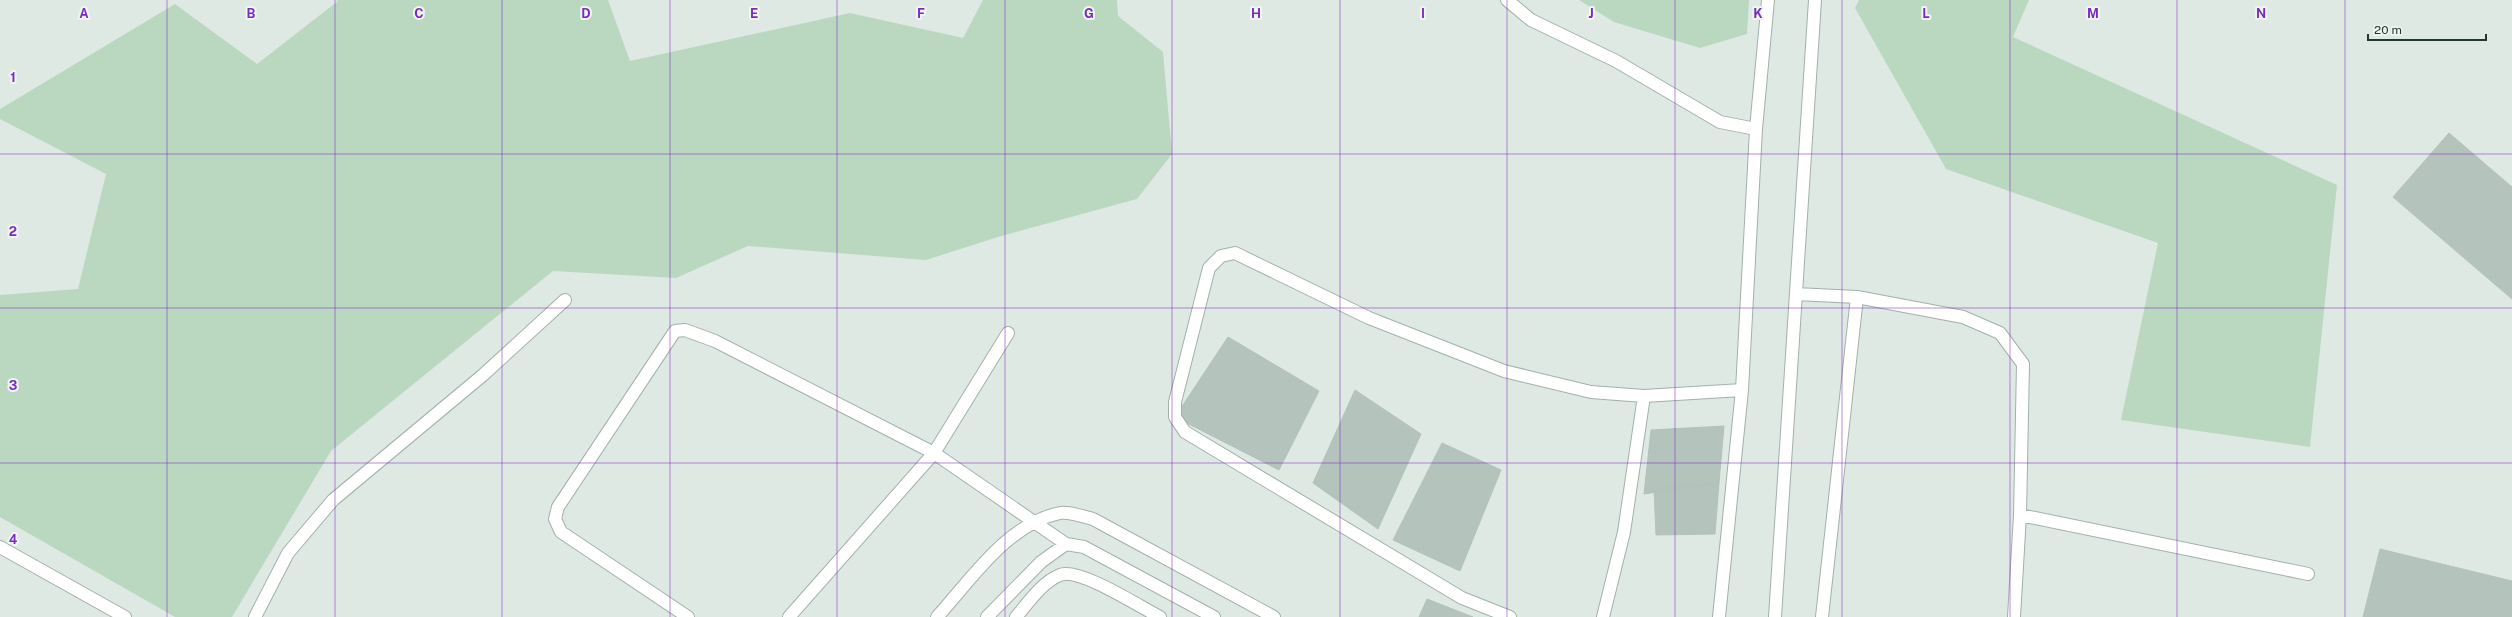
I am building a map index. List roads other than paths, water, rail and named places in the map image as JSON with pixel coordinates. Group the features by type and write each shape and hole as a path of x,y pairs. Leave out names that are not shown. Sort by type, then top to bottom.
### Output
{"street":[{"path":"1507,0 1531,20 1616,61 1720,122 1756,129"},
{"path":"1720,617 1742,390 1756,129 1768,0"},
{"path":"1775,617 1815,0"},
{"path":"1510,617 1462,598 1185,432 1175,417 1174,402 1209,268 1221,256 1235,253 1369,318 1504,371 1591,392 1644,396 1742,390"},
{"path":"1796,294 1857,297 1963,317 2000,333 2023,364 2020,515 2014,617"},
{"path":"1822,617 1857,297"},
{"path":"255,617 288,553 333,500 483,375 565,300"},
{"path":"688,617 561,532 556,526 554,519 558,507 675,331 686,330 715,341 934,453 1066,544 1084,547 1214,617"},
{"path":"789,617 934,453 1008,333"},
{"path":"1603,617 1624,532 1644,396"},
{"path":"937,617 1002,546 1016,534 1034,522 1061,513 1093,518 1274,617"},
{"path":"2020,515 2308,574"},
{"path":"988,617 1041,562 1066,544"},
{"path":"0,547 125,617"},
{"path":"1016,617 1047,584 1061,575 1070,574 1087,579 1160,617"}]}
